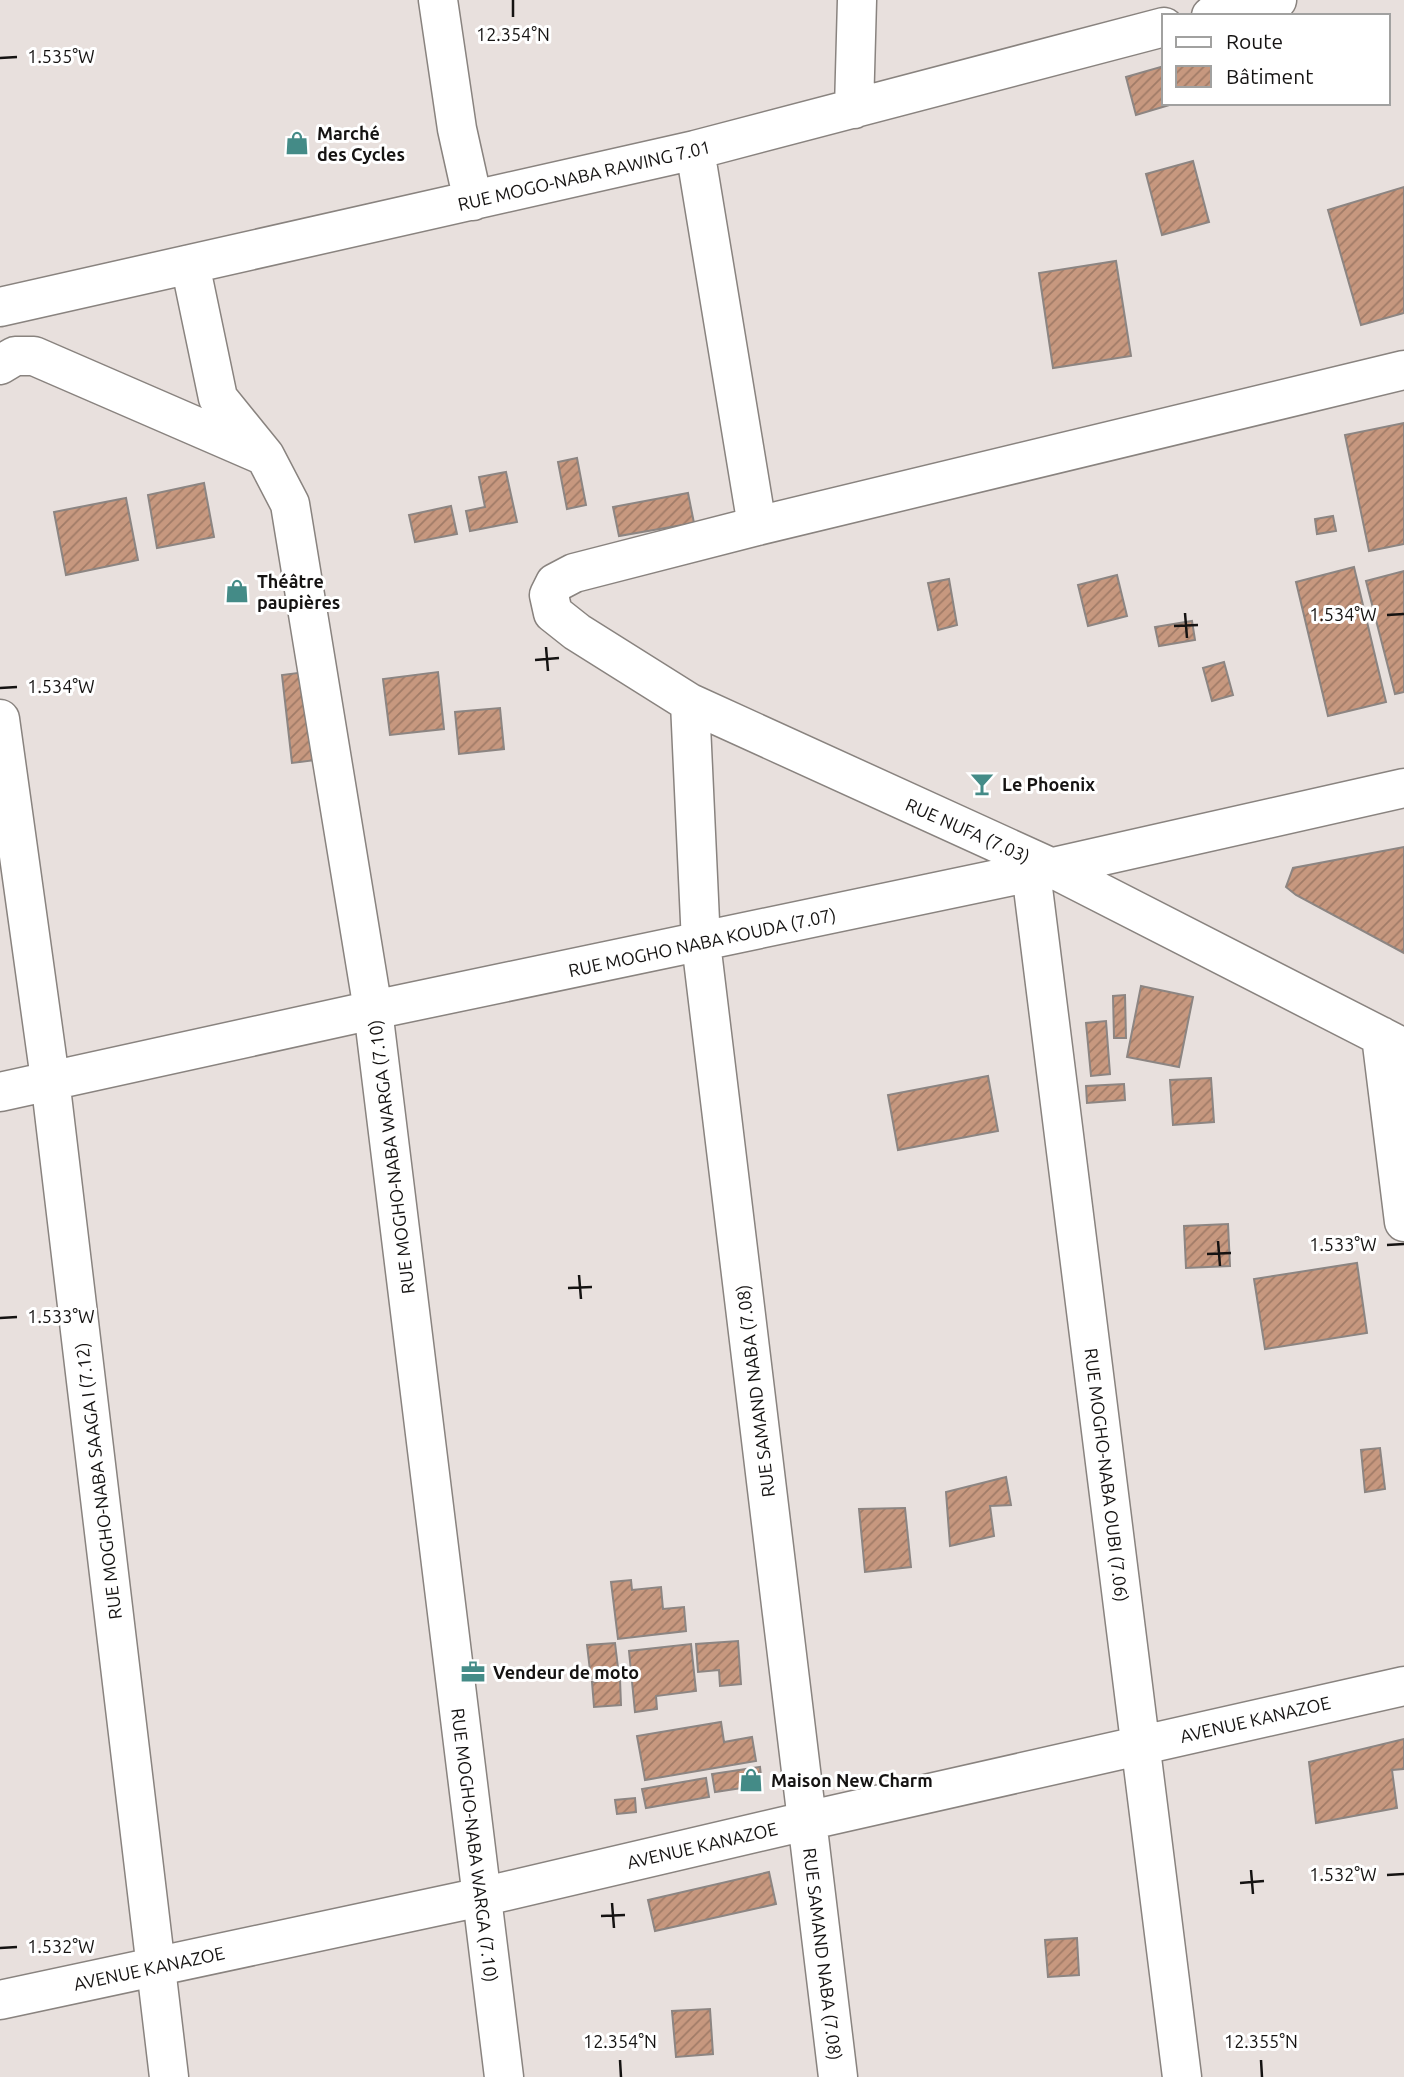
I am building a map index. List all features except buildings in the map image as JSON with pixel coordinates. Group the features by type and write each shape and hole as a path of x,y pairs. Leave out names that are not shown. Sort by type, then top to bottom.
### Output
{"street":[{"path":"439,0 457,130 473,201"},
{"path":"854,109 857,0"},
{"path":"1219,14 1277,0"},
{"name":"RUE MOGO-NABA RAWING 7.01","path":"4,306 695,150 1162,28"},
{"path":"695,150 757,526 1404,370"},
{"name":"RUE MOGHO-NABA WARGA (7.10)","path":"190,264 218,398 265,456 290,504 373,1010 504,2077"},
{"path":"4,306 7,360 34,356 265,456"},
{"name":"RUE NUFA (7.03)","path":"757,526 574,573 555,583 549,595 553,613 577,632 690,703 1041,870 1392,1042"},
{"name":"RUE SAMAND NABA (7.08)","path":"690,703 701,943 838,2077"},
{"name":"RUE MOGHO-NABA SAAGA I (7.12)","path":"0,719 50,1079 169,2077"},
{"name":"RUE MOGHO NABA KOUDA (7.07)","path":"0,1092 373,1010 1041,870 1404,788"},
{"name":"RUE MOGHO-NABA OUBI (7.06)","path":"1041,870 1141,1745 1182,2077"},
{"path":"1392,1042 1404,1222"},
{"name":"AVENUE KANAZOE","path":"0,2000 481,1897 1404,1686"}],"place":[{"name":"Marché des Cycles","path":"297,143"},
{"name":"Théâtre paupières","path":"237,591"},
{"name":"Le Phoenix","path":"982,784"},
{"name":"Vendeur de moto","path":"473,1672"},
{"name":"Maison New Charm","path":"751,1780"}]}
